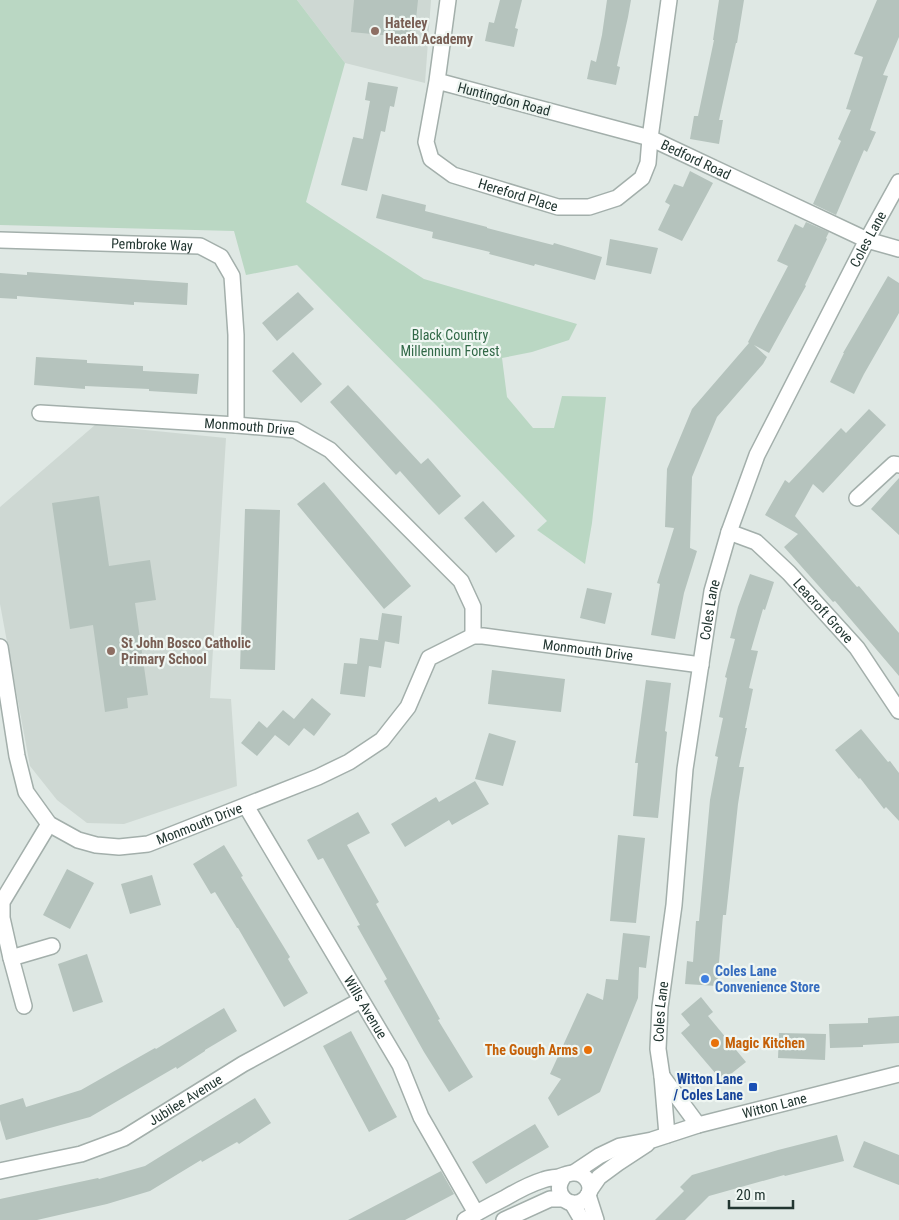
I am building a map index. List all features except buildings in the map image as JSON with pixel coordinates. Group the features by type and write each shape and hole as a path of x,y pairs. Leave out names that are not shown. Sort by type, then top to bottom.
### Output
{"street":[{"path":"437,81 448,0"},
{"name":"Bedford Road","path":"669,0 650,138 867,240 899,250"},
{"name":"Hereford Place","path":"437,81 426,142 431,159 453,175 558,207 589,206 617,198 642,178 648,163 650,138"},
{"name":"Huntingdon Road","path":"437,81 650,138"},
{"name":"Coles Lane","path":"667,1135 658,1049 660,1007 674,905 685,769 712,591 729,532 757,455 867,240 899,182"},
{"name":"Pembroke Way","path":"0,240 200,246 221,257 232,276 236,335 236,425"},
{"name":"Monmouth Drive","path":"40,414 295,430 330,450 461,581 472,607 473,636"},
{"path":"857,498 894,464 899,465"},
{"name":"Leacroft Grove","path":"729,532 756,542 789,573 858,648 899,711"},
{"name":"Monmouth Drive","path":"0,647 17,756 26,792 49,824 78,840 96,845 119,847 148,844 318,777 349,762 382,740 408,707 429,658 473,636 701,665"},
{"name":"Wills Avenue","path":"246,806 400,1065 421,1117 470,1216"},
{"path":"24,1006 2,918 2,902 49,824"},
{"path":"11,958 52,946"},
{"name":"Jubilee Avenue","path":"0,1171 81,1154 124,1138 243,1064 361,1000"},
{"name":"Witton Lane","path":"470,1216 522,1189 544,1180 570,1174 599,1156 620,1146 652,1140 698,1125 899,1074"},
{"name":"Coles Lane","path":"662,1076 698,1125"},
{"name":"Witton Lane","path":"589,1192 599,1177 652,1140"},
{"path":"582,1220 559,1190 561,1179 570,1174 585,1176 588,1180 596,1220"},
{"path":"470,1216 487,1218 498,1211 510,1217 550,1198 582,1202 586,1199 589,1192"}],"shaded area":[{"name":"Hateley Heath Academy","path":"297,0 431,0 425,83 345,63"},
{"name":"St John Bosco Catholic Primary School","path":"95,425 226,438 210,698 231,699 237,786 124,824 87,823 57,800 30,766 0,604 0,507"}],"green space":[{"name":"Black Country Millennium Forest","path":"0,0 297,0 345,63 306,202 424,279 577,324 569,340 532,352 502,358 507,397 533,428 554,428 562,396 606,397 592,523 585,564 537,530 547,521 436,405 297,265 246,275 234,231 0,225"}],"place":[{"name":"Hateley Heath Academy","path":"375,31"},
{"name":"St John Bosco Catholic Primary School","path":"111,651"},
{"name":"Coles Lane Convenience Store","path":"705,979"},
{"name":"Magic Kitchen","path":"715,1043"},
{"name":"The Gough Arms","path":"588,1050"},
{"name":"Witton Lane / Coles Lane","path":"753,1087"}]}
